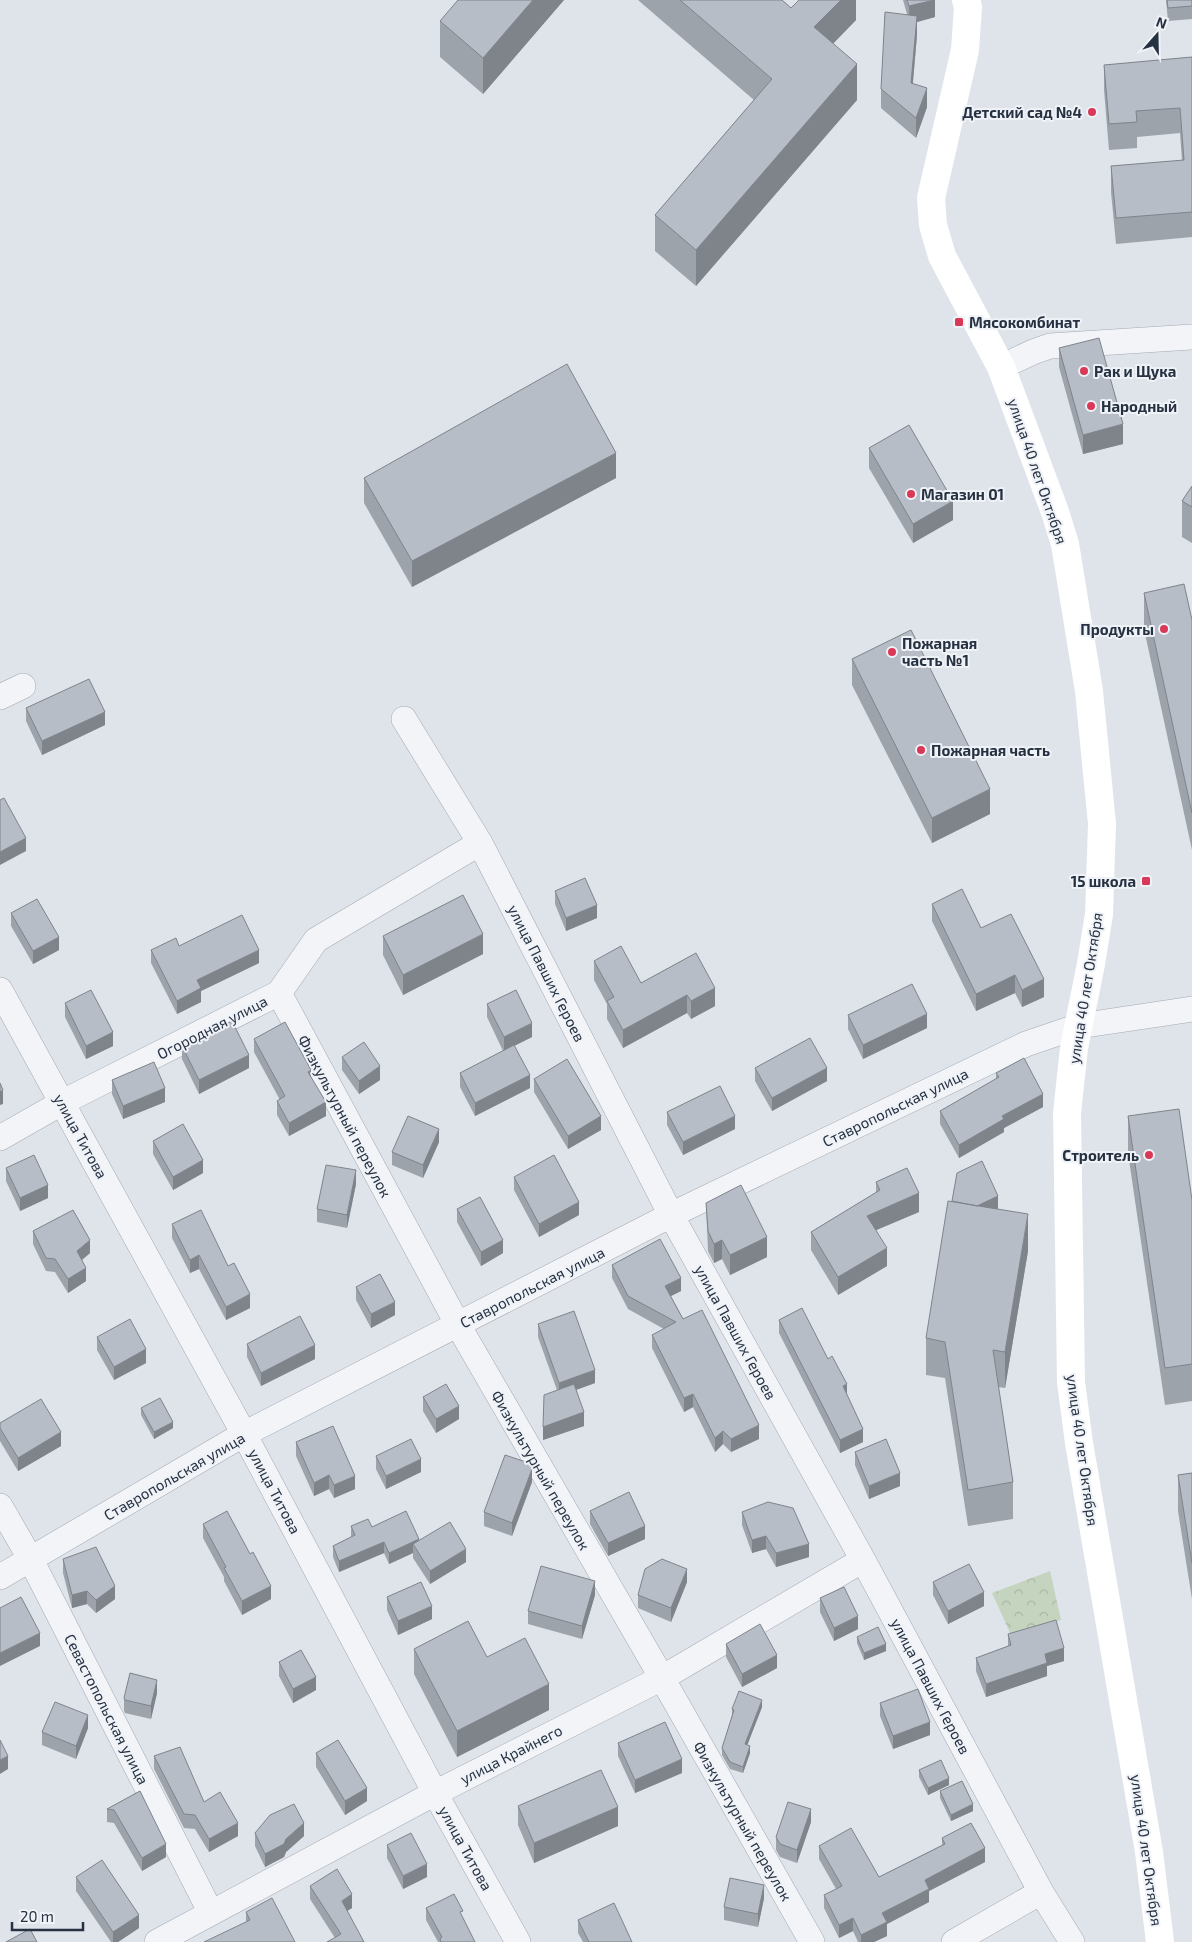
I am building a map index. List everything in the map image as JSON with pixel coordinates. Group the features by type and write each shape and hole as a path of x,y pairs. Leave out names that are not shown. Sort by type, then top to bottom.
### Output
{"main road":[{"name":"улица 40 лет Октября","path":"966,0 968,7 965,50 931,198 933,225 942,256 1001,367 1055,512 1065,544 1088,691 1102,824 1099,914 1079,1026 1068,1113 1071,1382 1079,1443 1149,1852 1160,1942"}],"street":[{"path":"1001,367 1050,346 1192,337"},
{"path":"0,697 23,686"},
{"name":"улица Павших Героев","path":"404,719 480,843 671,1215 863,1560 1041,1892 1072,1942"},
{"name":"Огородная улица","path":"0,1138 63,1102 279,993 316,940 480,843"},
{"name":"улица Титова","path":"0,990 244,1434 435,1793 518,1942"},
{"name":"Физкультурный переулок","path":"279,993 458,1325 812,1942"},
{"name":"Ставропольская улица","path":"0,1577 244,1434 671,1215 1026,1044 1079,1026 1192,1009"},
{"name":"Севастопольская улица","path":"0,1506 31,1560 211,1913"},
{"name":"улица Крайнего","path":"157,1942 435,1793 662,1678 863,1560"},
{"path":"954,1942 1041,1892"}],"green space":[{"path":"1050,1571 1061,1620 1011,1635 992,1593"}],"building":[{"path":"458,0 533,0 483,58 440,21"},
{"path":"680,0 782,0 791,8 799,0 841,0 814,27 857,64 696,250 655,215 772,79"},
{"path":"907,0 934,0 909,6"},
{"path":"1167,0 1192,0 1192,6 1168,8"},
{"path":"885,12 917,16 911,83 927,88 916,118 881,89"},
{"path":"1192,57 1192,212 1116,218 1111,166 1184,160 1180,108 1136,111 1137,122 1109,124 1104,65"},
{"name":"Народный","path":"1099,338 1123,424 1083,435 1059,348"},
{"path":"567,364 616,453 412,561 364,478"},
{"name":"Магазин 01","path":"909,425 953,501 913,524 869,448"},
{"path":"1192,486 1192,507 1182,501"},
{"path":"1184,584 1192,620 1192,813 1144,593"},
{"name":"Пожарная часть","path":"911,630 990,789 932,818 852,659"},
{"path":"89,679 105,712 42,741 26,708"},
{"path":"4,798 26,838 0,852 0,800"},
{"path":"585,878 597,905 566,918 555,891"},
{"path":"962,889 981,928 1011,914 1044,979 1022,990 1015,975 976,994 932,904"},
{"path":"463,895 483,934 403,975 383,936"},
{"path":"37,899 59,937 33,951 11,913"},
{"path":"242,915 259,950 197,980 201,988 177,1001 151,950 176,938 179,946"},
{"path":"621,946 641,983 696,953 715,988 691,1001 687,995 623,1030 607,1001 614,997 594,961"},
{"path":"912,984 927,1014 863,1045 848,1015"},
{"path":"91,990 113,1032 86,1046 65,1003"},
{"path":"516,990 532,1023 504,1037 487,1004"},
{"path":"232,1021 249,1055 199,1080 182,1046"},
{"path":"285,1022 311,1070 308,1072 326,1102 289,1123 277,1101 285,1096 254,1039"},
{"path":"810,1038 827,1068 772,1098 755,1068"},
{"path":"364,1042 380,1066 359,1081 342,1057"},
{"path":"514,1045 530,1075 475,1103 460,1073"},
{"path":"1024,1058 1043,1094 1002,1116 1004,1119 959,1145 940,1111 999,1077 996,1073"},
{"path":"567,1059 601,1116 568,1136 534,1079"},
{"path":"154,1062 165,1088 123,1106 112,1080"},
{"path":"720,1086 735,1116 683,1142 667,1112"},
{"path":"1179,1109 1192,1200 1192,1364 1165,1368 1128,1116"},
{"path":"408,1116 439,1129 423,1165 392,1152"},
{"path":"183,1124 203,1160 173,1177 153,1141"},
{"path":"34,1155 48,1185 20,1198 6,1168"},
{"path":"554,1155 579,1202 539,1224 514,1177"},
{"path":"982,1161 998,1196 977,1206 952,1201 957,1173"},
{"path":"326,1165 356,1170 347,1215 317,1209"},
{"path":"907,1168 919,1193 867,1216 887,1248 838,1277 811,1232 880,1190 876,1182"},
{"path":"741,1185 767,1237 730,1255 722,1240 714,1244 708,1231 706,1203"},
{"path":"480,1197 503,1240 481,1252 457,1209"},
{"path":"948,1201 1028,1214 1005,1352 993,1350 1013,1482 968,1490 945,1342 926,1338"},
{"path":"73,1210 90,1240 77,1251 86,1268 68,1279 55,1259 46,1258 33,1231"},
{"path":"201,1210 228,1266 234,1263 250,1294 226,1307 199,1255 190,1260 172,1224"},
{"path":"660,1239 681,1278 665,1286 683,1319 702,1310 759,1425 731,1439 723,1431 715,1438 693,1394 684,1398 652,1335 676,1322 628,1296 612,1265"},
{"path":"380,1274 395,1302 371,1314 356,1287"},
{"path":"802,1308 828,1359 832,1356 847,1384 843,1386 863,1429 840,1440 779,1320"},
{"path":"574,1311 595,1370 559,1383 538,1324"},
{"path":"300,1316 315,1345 261,1373 247,1344"},
{"path":"130,1319 146,1349 114,1367 97,1337"},
{"path":"446,1384 459,1406 436,1419 423,1397"},
{"path":"574,1384 584,1412 543,1427 544,1395"},
{"path":"160,1398 173,1422 154,1432 141,1408"},
{"path":"41,1399 61,1432 18,1458 0,1428 0,1423"},
{"path":"333,1426 355,1476 334,1485 329,1475 314,1483 296,1442"},
{"path":"411,1439 421,1459 386,1476 376,1456"},
{"path":"886,1439 900,1473 869,1486 855,1452"},
{"path":"505,1455 529,1463 532,1469 512,1523 484,1512"},
{"path":"1192,1473 1192,1563 1178,1475"},
{"path":"629,1492 645,1526 608,1543 590,1511"},
{"path":"768,1502 793,1508 809,1544 776,1553 766,1536 752,1540 742,1512"},
{"path":"227,1511 250,1554 253,1552 271,1586 242,1601 203,1524"},
{"path":"406,1511 419,1539 389,1553 384,1542 339,1561 333,1546 355,1535 351,1526 368,1519 372,1527"},
{"path":"450,1522 466,1549 430,1571 413,1544"},
{"path":"96,1547 115,1586 96,1600 87,1591 72,1595 63,1559"},
{"path":"662,1559 687,1569 671,1608 638,1595 645,1569"},
{"path":"969,1564 984,1592 948,1611 933,1582"},
{"path":"541,1566 595,1581 582,1626 528,1611"},
{"path":"421,1582 432,1606 398,1621 387,1597"},
{"path":"844,1587 858,1616 834,1628 820,1598"},
{"path":"21,1597 40,1633 0,1653 0,1608"},
{"path":"1056,1620 1064,1648 1045,1654 1047,1663 986,1684 976,1658 1011,1645 1008,1634"},
{"path":"468,1621 487,1657 525,1638 549,1684 457,1731 414,1649"},
{"path":"760,1624 777,1655 742,1674 726,1644"},
{"path":"878,1627 886,1644 864,1653 857,1637"},
{"path":"301,1650 316,1677 293,1689 279,1662"},
{"path":"130,1673 157,1680 151,1706 125,1700"},
{"path":"918,1689 930,1722 893,1736 880,1703"},
{"path":"739,1691 762,1700 745,1744 750,1746 743,1767 730,1762 722,1748 734,1710 732,1709"},
{"path":"55,1702 88,1715 76,1746 42,1732"},
{"path":"665,1722 682,1759 635,1780 618,1743"},
{"path":"0,1740 8,1756 0,1760"},
{"path":"338,1740 367,1788 345,1801 316,1753"},
{"path":"180,1747 204,1802 220,1792 238,1823 209,1839 195,1815 184,1814 154,1756"},
{"path":"941,1760 949,1778 928,1788 919,1770"},
{"path":"601,1770 618,1807 534,1843 518,1806"},
{"path":"962,1781 973,1804 951,1815 940,1791"},
{"path":"140,1791 166,1844 142,1858 114,1810 107,1809"},
{"path":"788,1802 811,1809 797,1850 780,1844 776,1837"},
{"path":"294,1804 304,1823 286,1839 284,1844 265,1854 255,1833 270,1815"},
{"path":"971,1823 985,1848 925,1880 929,1889 882,1913 887,1922 861,1935 853,1918 839,1925 824,1895 842,1886 819,1846 851,1828 879,1877 945,1844 942,1838"},
{"path":"411,1833 427,1864 403,1876 387,1845"},
{"path":"102,1860 139,1915 113,1932 76,1877"},
{"path":"337,1869 352,1894 342,1901 364,1942 327,1942 341,1934 310,1886"},
{"path":"730,1878 764,1885 758,1914 724,1907"},
{"path":"454,1894 463,1911 460,1912 475,1942 441,1942 440,1939 442,1937 426,1908"},
{"path":"272,1898 295,1942 204,1942 250,1920 246,1912"},
{"path":"614,1903 632,1942 589,1942 578,1920"},
{"path":"30,1929 37,1942 6,1942"}],"place":[{"name":"Детский сад №4","path":"1092,112"},
{"name":"Мясокомбинат","path":"959,322"},
{"name":"Рак и Щука","path":"1084,371"},
{"name":"Народный","path":"1091,406"},
{"name":"Магазин 01","path":"911,494"},
{"name":"Продукты","path":"1164,629"},
{"name":"Пожарная часть №1","path":"892,652"},
{"name":"Пожарная часть","path":"921,750"},
{"name":"15 школа","path":"1146,881"},
{"name":"Строитель","path":"1149,1155"}]}
